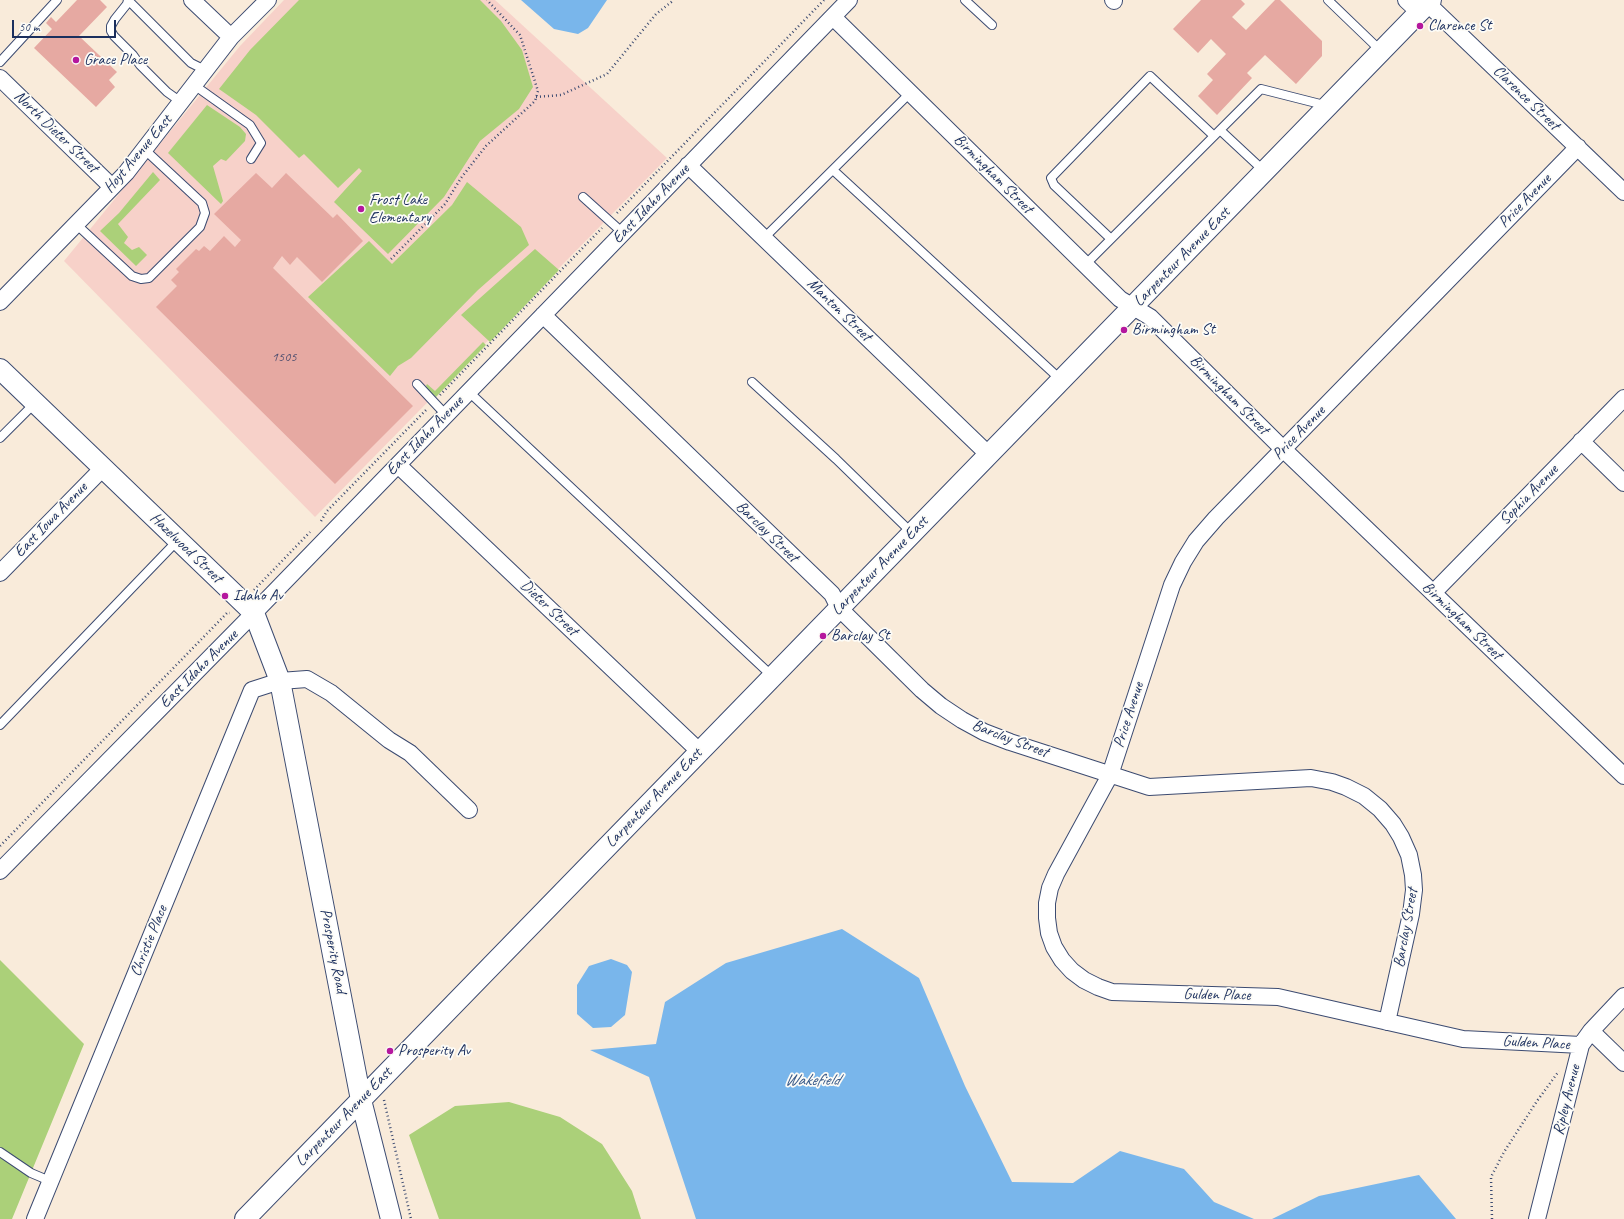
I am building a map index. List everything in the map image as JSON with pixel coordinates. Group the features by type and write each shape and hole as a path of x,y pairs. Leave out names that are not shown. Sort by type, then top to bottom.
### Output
{"street":[{"path":"192,0 231,37"},
{"name":"Hoyt Avenue East","path":"0,302 126,173 231,37 268,0"},
{"name":"East Idaho Avenue","path":"0,871 254,613 849,0"},
{"name":"Larpenteur Avenue East","path":"245,1219 772,676 1382,52 1421,4"},
{"name":"Clarence Street","path":"1421,4 1578,147 1624,192"},
{"name":"Birmingham Street","path":"833,17 1120,299 1150,317 1283,449 1624,776"},
{"name":"North Dieter Street","path":"0,78 112,187"},
{"name":"Price Avenue","path":"1110,775 1172,585 1182,562 1196,541 1216,518 1578,147"},
{"name":"Manton Street","path":"688,165 989,455"},
{"name":"Barclay Street","path":"543,315 832,594 839,608 922,690 941,706 962,720 984,732 1010,742 1149,787 1312,778 1332,782 1346,787 1364,796 1380,809 1397,830 1409,855 1414,890 1411,914 1387,1022"},
{"name":"Hazelwood Street","path":"0,369 254,613 280,681"},
{"name":"Sophia Avenue","path":"1433,593 1624,398"},
{"path":"1581,441 1624,483"},
{"name":"Dieter Street","path":"398,465 699,751"},
{"name":"East Iowa Avenue","path":"0,573 103,468"},
{"path":"280,681 306,679 331,693 389,740 410,753 469,810"},
{"name":"Prosperity Road","path":"280,681 361,1100 391,1219"},
{"name":"Christie Place","path":"34,1219 252,690 280,681"},
{"name":"Gulden Place","path":"1110,775 1056,874 1050,888 1047,903 1048,925 1054,947 1062,960 1072,971 1084,980 1112,992 1278,997 1462,1039 1581,1045"},
{"name":"Ripley Avenue","path":"1537,1219 1581,1045 1590,1031 1624,996"},
{"path":"1590,1031 1624,1063"}],"lane":[{"path":"0,62 57,0"},
{"path":"181,102 167,92 140,65 111,31 111,26 127,4 128,0 191,63 205,70"},
{"path":"966,0 992,25"},
{"path":"1328,0 1382,52"},
{"path":"1111,239 1054,185 1051,178 1150,76 1214,136"},
{"path":"194,85 250,125 261,143 251,159"},
{"path":"1085,265 1261,89 1328,106"},
{"path":"764,238 910,93"},
{"path":"1220,130 1265,172"},
{"path":"76,224 132,276 141,280 149,278 200,227 205,213 202,203 144,149"},
{"path":"833,170 1061,381"},
{"path":"583,197 608,222 623,233"},
{"path":"752,382 836,459 912,533"},
{"path":"417,384 446,415"},
{"path":"469,392 772,676"},
{"path":"0,438 35,403"},
{"path":"0,725 178,540"},
{"path":"0,1152 31,1173 50,1181"}],"path":[{"path":"391,259 445,204 461,178 486,146 535,101 538,91 520,35 487,0"},
{"path":"536,97 561,95 607,74 656,14 674,0"},
{"path":"254,590 254,588 321,521 327,511 824,0"},
{"path":"0,846 227,613 230,613"},
{"path":"1492,1219 1491,1177 1508,1146 1537,1101 1563,1066"},
{"path":"380,1081 411,1219"}],"shaded area":[{"name":"Frost Lake Elementary","path":"284,0 495,0 667,158 315,517 64,261 240,46"}],"green space":[{"path":"299,0 480,0 501,21 522,50 533,87 519,109 480,141 444,197 388,254 334,202 362,171 359,168 338,188 304,154 299,158 256,115 219,89 250,50"},
{"path":"207,105 240,127 246,134 245,141 226,161 221,159 213,166 223,201 221,204 168,153"},
{"path":"153,172 160,180 118,224 128,237 124,243 132,250 139,247 147,255 136,266 100,231 119,213"},
{"path":"467,182 521,227 529,245 478,290 411,358 398,366 390,376 308,297 369,241 392,264 452,205"},
{"path":"535,249 559,270 490,342 461,315"},
{"path":"483,342 486,345 436,397 430,392 426,386 427,384 435,391"},
{"path":"0,960 84,1044 12,1219 0,1219"},
{"path":"509,1102 560,1117 602,1144 632,1191 641,1219 439,1219 409,1135 455,1106"}],"water":[{"path":"521,0 607,0 588,28 578,34 554,29"},
{"name":"Wakefield","path":"842,929 919,978 965,1086 1012,1182 1073,1183 1120,1151 1184,1169 1214,1202 1254,1219 696,1219 649,1077 590,1050 656,1044 665,1002 726,963"},
{"path":"611,959 627,965 632,972 625,1015 611,1027 593,1028 577,1014 577,985 589,966"},
{"path":"1419,1175 1456,1219 1272,1219 1319,1196"}],"building":[{"name":"Grace Place","path":"77,0 100,0 107,7 79,36 117,72 109,80 115,87 96,107 34,48 52,29 46,23 51,17 56,22"},
{"path":"1201,0 1241,0 1245,4 1232,17 1246,30 1275,0 1280,0 1322,41 1322,56 1296,84 1265,55 1247,73 1252,78 1217,115 1198,96 1213,80 1207,74 1226,54 1211,39 1198,53 1173,29"},
{"name":"Frost Lake Elementary","path":"256,173 272,188 286,173 333,218 337,214 363,241 322,282 297,257 290,265 282,256 273,268 413,406 335,484 156,307 177,286 171,280 179,272 176,269 196,249 199,251 204,246 210,251 224,236 235,247 241,240 214,214"}],"place":[{"name":"Clarence St","path":"1420,26"},
{"name":"Grace Place","path":"76,60"},
{"name":"Frost Lake Elementary","path":"361,209"},
{"name":"Birmingham St","path":"1124,330"},
{"name":"Idaho Av","path":"225,596"},
{"name":"Barclay St","path":"823,636"},
{"name":"Prosperity Av","path":"390,1051"}]}
